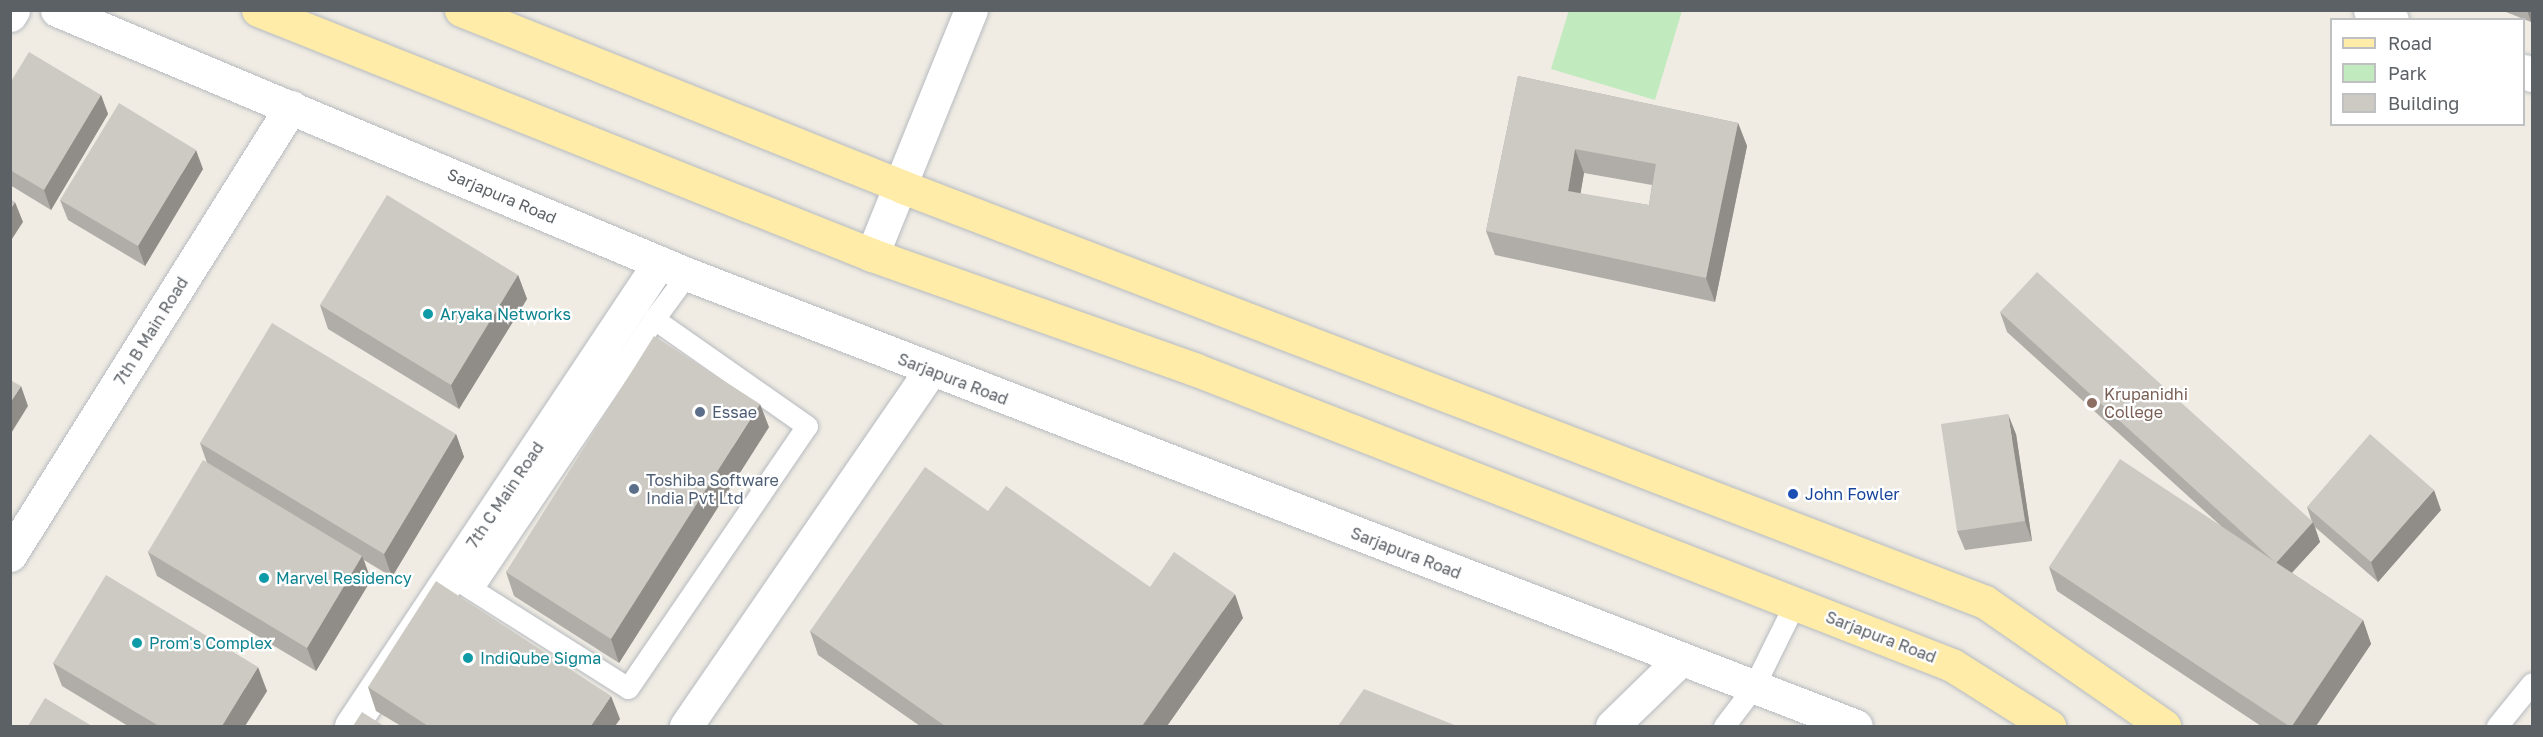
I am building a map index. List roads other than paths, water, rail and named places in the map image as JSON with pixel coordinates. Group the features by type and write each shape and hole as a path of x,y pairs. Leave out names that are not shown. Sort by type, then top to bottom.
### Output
{"main road":[{"name":"Sarjapura Road","path":"258,10 872,255 1194,369 1952,665 2049,726"},
{"path":"461,10 903,187 1985,602 2164,726"}],"street":[{"path":"10,15 14,10"},
{"name":"Sarjapura Road","path":"57,10 673,268 1681,659 1753,688 1803,717 1856,726"},
{"path":"872,255 903,187 971,10"},
{"name":"7th B Main Road","path":"10,555 291,107"},
{"name":"7th C Main Road","path":"351,726 462,582 673,268"},
{"path":"686,726 931,370"},
{"path":"1612,726 1681,659"}],"lane":[{"path":"654,319 807,426 628,688 462,582 654,319 673,268"},
{"path":"1724,726 1753,688 1795,603"},
{"path":"2497,726 2532,683"}],"place":[{"name":"Aryaka Networks","path":"428,314"},
{"name":"Krupanidhi College","path":"2092,403"},
{"name":"Essae","path":"700,412"},
{"name":"Toshiba Software India Pvt Ltd","path":"634,489"},
{"name":"John Fowler","path":"1793,494"},
{"name":"Marvel Residency","path":"264,578"},
{"name":"Prom's Complex","path":"137,643"},
{"name":"IndiQube Sigma","path":"468,658"}]}
